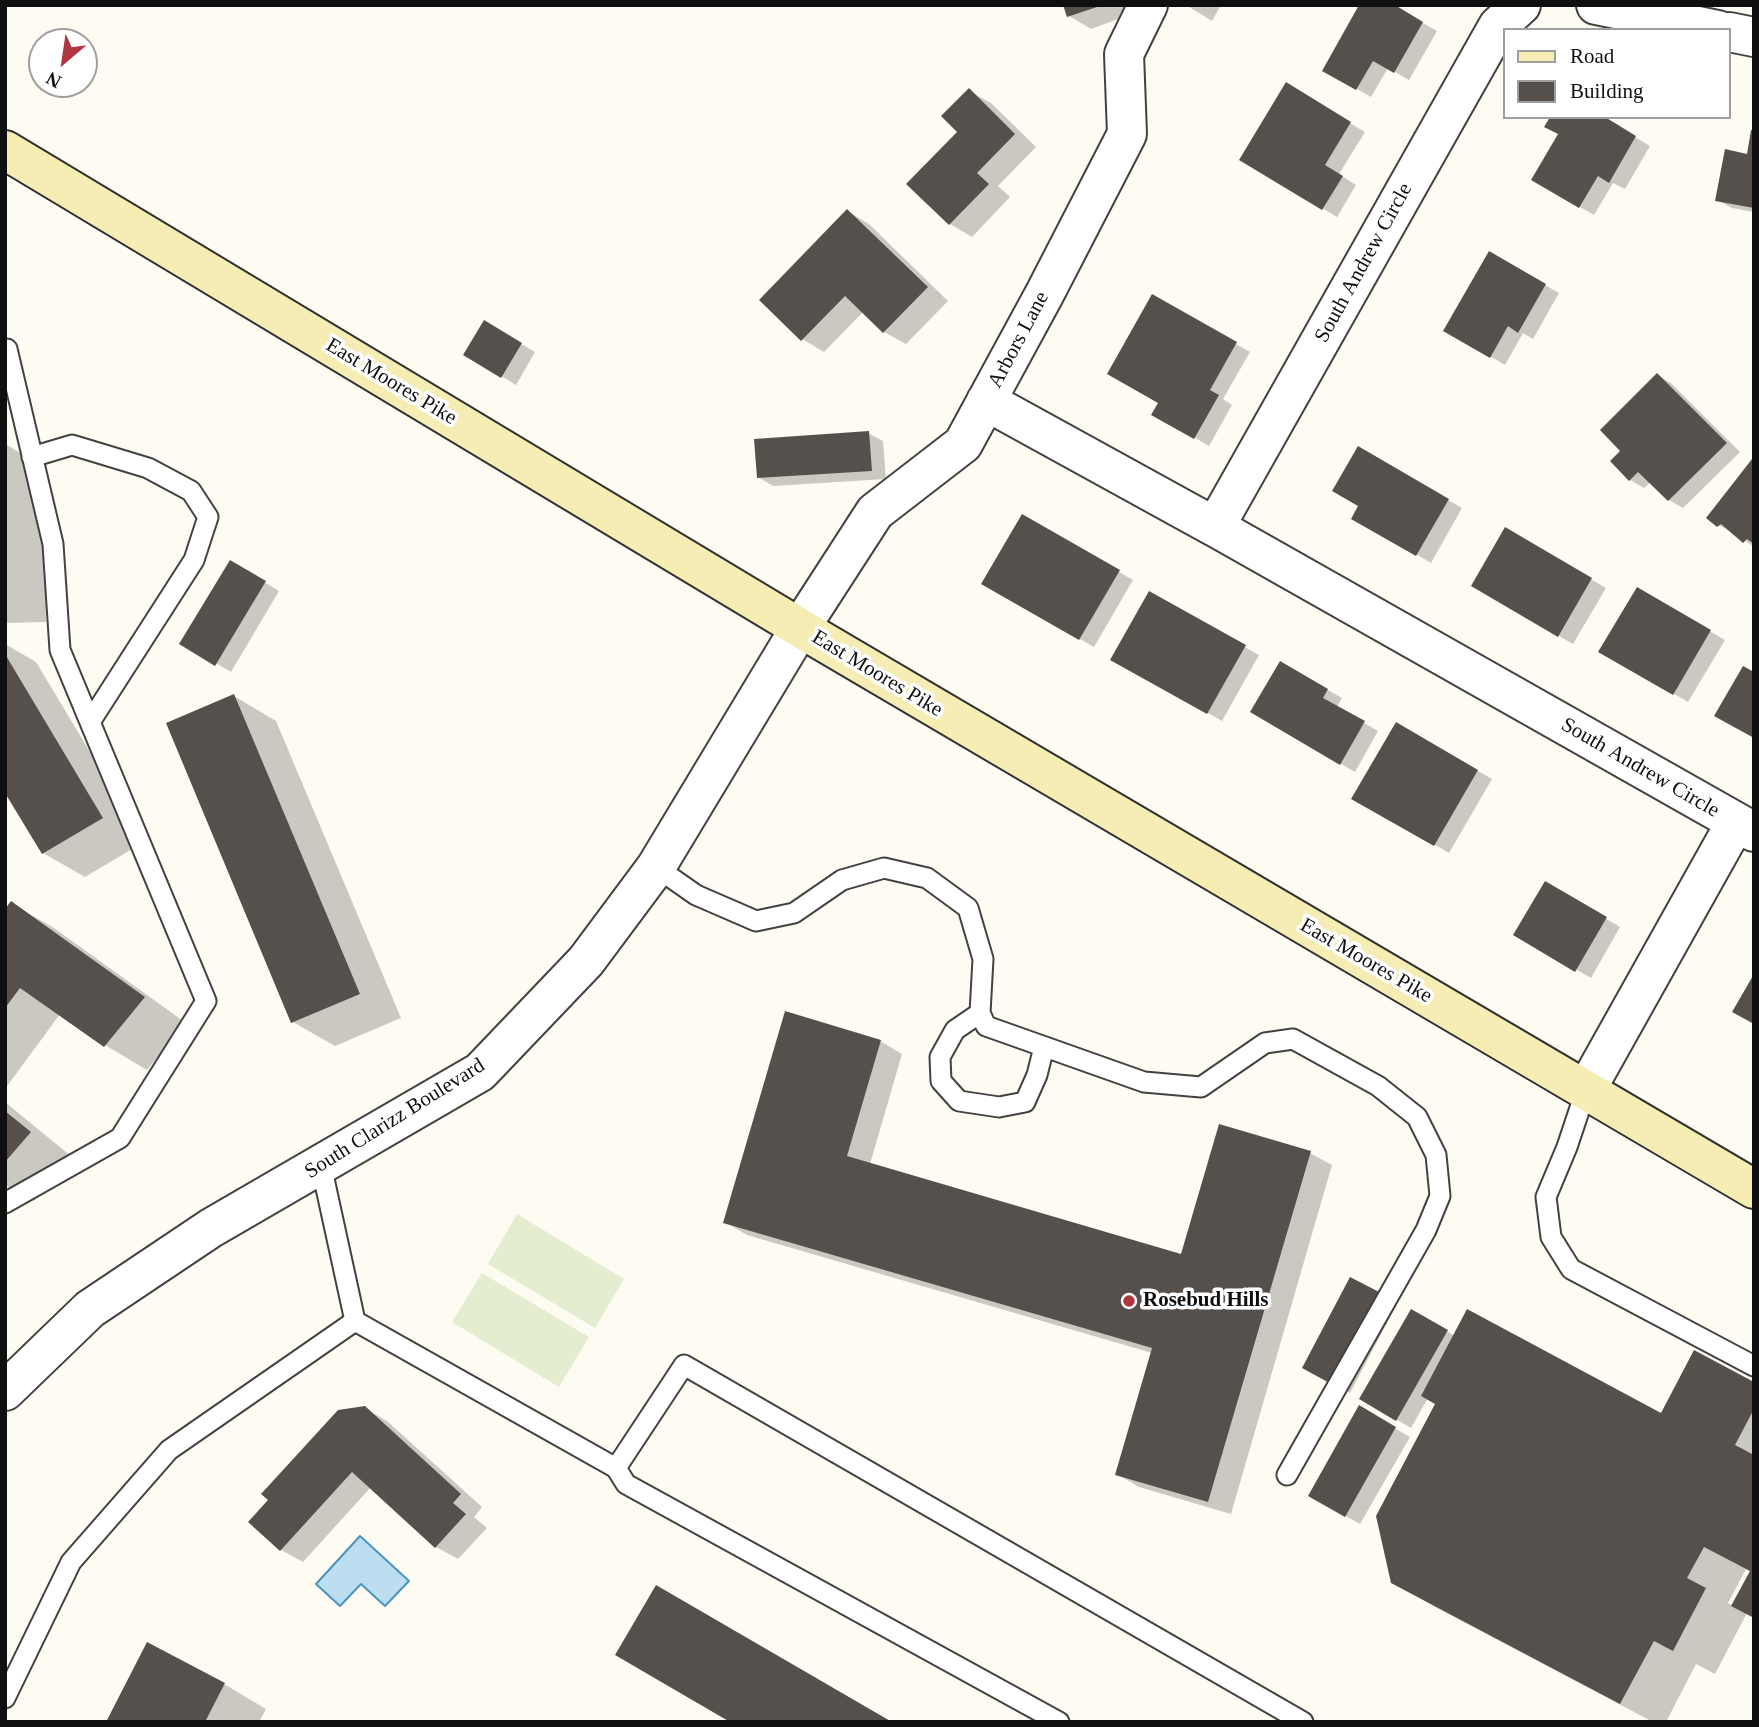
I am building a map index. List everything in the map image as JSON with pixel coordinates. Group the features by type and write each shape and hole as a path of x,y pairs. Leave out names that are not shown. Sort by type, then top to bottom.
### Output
{"main road":[{"name":"East Moores Pike","path":"5,150 800,628 1754,1189"}],"street":[{"name":"Arbors Lane","path":"800,628 875,512 963,444 1127,134 1124,54 1148,5"},
{"name":"South Andrew Circle","path":"1215,527 1498,26 1521,5"},
{"path":"1595,5 1708,28"},
{"path":"1731,32 1754,37"},
{"name":"South Andrew Circle","path":"986,401 1215,527 1745,827 1586,1090"},
{"name":"South Clarizz Boulevard","path":"5,1391 90,1309 211,1228 480,1072 586,961 656,867 800,628"}],"lane":[{"path":"5,349 53,544 60,650 206,1001 120,1138 5,1203"},
{"path":"32,457 72,445 148,468 191,491 208,517 194,560 90,722"},
{"path":"656,867 695,895 756,921 794,913 842,880 884,868 927,878 968,908 983,959 980,1013 986,1026 1144,1082 1201,1087 1265,1043 1293,1039 1377,1086 1417,1117 1436,1155 1440,1196 1426,1230 1287,1475"},
{"path":"980,1013 955,1030 940,1057 941,1081 959,1101 999,1107 1025,1102 1037,1075 1044,1047"},
{"path":"1586,1090 1567,1147 1546,1197 1551,1237 1571,1269 1754,1366"},
{"path":"321,1165 355,1321 616,1468 626,1485 1059,1722"},
{"path":"5,1698 71,1562 169,1450 355,1321"},
{"path":"616,1468 684,1365 1303,1722"}],"green space":[{"path":"517,1214 624,1279 595,1328 488,1264"},
{"path":"482,1273 589,1337 559,1387 452,1322"}],"water":[{"path":"360,1536 409,1581 385,1606 361,1584 340,1606 316,1584"}],"building":[{"path":"1063,5 1100,5 1100,6 1067,17"},
{"path":"1359,5 1395,5 1423,22 1394,73 1373,61 1356,90 1322,71"},
{"path":"1286,82 1351,122 1325,165 1343,176 1322,210 1239,160"},
{"path":"969,88 1015,134 977,173 989,184 949,225 906,184 957,132 941,116"},
{"path":"1549,119 1608,119 1636,136 1609,183 1598,176 1579,208 1531,180 1558,134 1544,127"},
{"path":"1751,130 1754,130 1754,208 1715,201 1725,149 1747,154"},
{"path":"847,209 928,287 883,333 845,296 801,341 759,300"},
{"path":"1489,251 1546,284 1518,333 1508,326 1490,358 1443,331"},
{"path":"1152,294 1237,342 1210,390 1219,395 1194,439 1151,415 1158,403 1107,374"},
{"path":"484,320 522,343 501,378 463,355"},
{"path":"1657,373 1727,443 1668,501 1638,472 1629,481 1610,461 1620,451 1600,430"},
{"path":"869,431 872,471 757,478 754,439"},
{"path":"1358,446 1449,499 1416,556 1351,519 1358,506 1332,491"},
{"path":"1752,459 1754,544 1747,539 1743,543 1721,524 1717,527 1706,518"},
{"path":"1022,514 1120,570 1079,640 981,584"},
{"path":"1505,527 1592,578 1558,637 1471,586"},
{"path":"230,560 266,581 215,666 179,644"},
{"path":"1637,587 1711,630 1673,695 1598,652"},
{"path":"1149,591 1246,645 1207,714 1110,660"},
{"path":"5,654 103,818 42,854 5,793"},
{"path":"1280,661 1328,689 1323,698 1365,721 1340,765 1250,712"},
{"path":"1743,666 1754,672 1754,738 1714,716"},
{"path":"234,694 360,994 291,1023 166,723"},
{"path":"1396,722 1478,770 1434,846 1351,799"},
{"path":"1545,881 1607,917 1575,972 1513,935"},
{"path":"11,901 145,997 104,1047 20,988 5,1008 5,909"},
{"path":"1754,974 1754,1024 1732,1012"},
{"name":"Rosebud Hills","path":"785,1011 881,1040 847,1156 1181,1254 1219,1124 1311,1151 1208,1502 1115,1475 1152,1348 723,1223"},
{"path":"5,1111 31,1132 5,1162"},
{"path":"1350,1277 1383,1294 1335,1386 1302,1368"},
{"path":"1411,1309 1448,1330 1396,1421 1359,1399"},
{"path":"1467,1309 1661,1413 1694,1350 1754,1382 1754,1409 1735,1445 1754,1455 1754,1618 1731,1606 1750,1571 1704,1547 1687,1578 1706,1588 1673,1651 1654,1641 1620,1704 1391,1583 1376,1516 1435,1404 1421,1396"},
{"path":"1359,1405 1396,1427 1345,1517 1308,1496"},
{"path":"365,1406 461,1494 453,1503 466,1514 435,1548 352,1472 280,1551 248,1522 268,1500 261,1494 338,1410"},
{"path":"656,1585 892,1722 730,1722 615,1655"},
{"path":"147,1642 225,1683 205,1722 106,1722"}],"place":[{"name":"Rosebud Hills","path":"1129,1301"}]}
